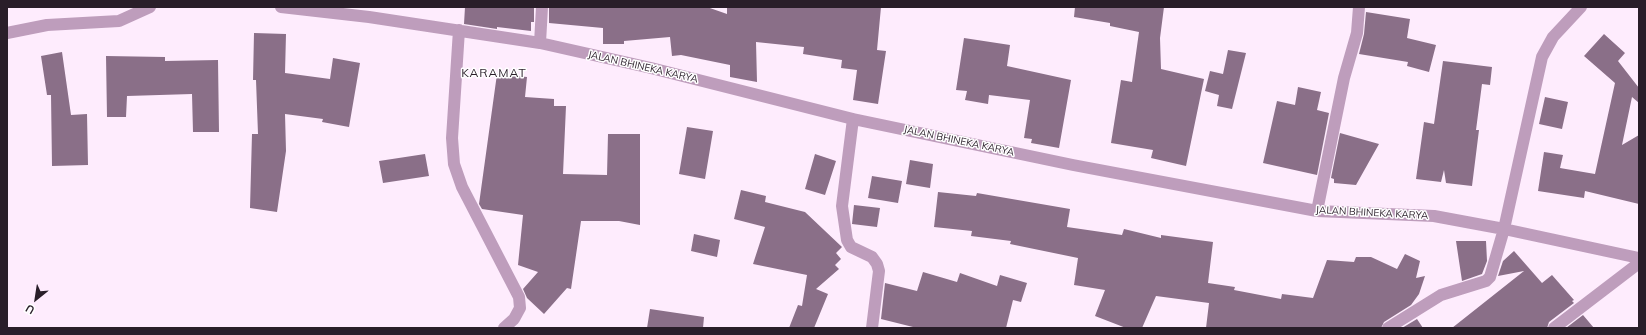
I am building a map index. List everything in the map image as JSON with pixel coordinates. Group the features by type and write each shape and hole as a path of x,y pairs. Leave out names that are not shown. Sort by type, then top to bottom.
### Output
{"street":[{"path":"7,33 47,25 119,21 150,7"},
{"name":"JALAN BHINEKA KARYA","path":"281,7 369,17 540,43 651,68 853,118 1073,165 1317,212 1434,216 1504,229 1639,258"},
{"path":"540,43 542,7"},
{"path":"1317,212 1344,78 1356,32 1359,7"},
{"path":"1388,328 1441,295 1489,279 1504,229 1542,57 1553,37 1581,7"},
{"path":"459,30 452,138 454,164 462,187 519,297 520,308 514,319 504,328"},
{"path":"853,118 842,206 848,240 851,246 872,257 877,264 879,271 872,328"},
{"path":"1554,328 1639,263"}],"building":[{"path":"465,7 534,7 534,22 531,22 531,31 497,27 497,29 464,24"},
{"path":"549,7 707,7 727,14 727,7 881,7 877,50 886,51 878,104 853,100 857,70 841,68 842,60 803,54 804,47 756,42 757,82 730,77 730,65 681,55 672,56 670,37 624,41 624,44 603,44 603,28 549,23"},
{"path":"1075,7 1164,7 1160,38 1161,69 1204,79 1186,166 1151,158 1153,150 1111,143 1121,80 1132,82 1139,32 1110,26 1110,23 1074,17"},
{"path":"1366,12 1410,19 1407,38 1436,45 1429,72 1407,66 1408,62 1359,54 1364,34"},
{"path":"254,33 286,34 285,73 330,79 333,58 360,63 349,127 322,122 323,119 285,114 286,151 277,212 250,208 252,134 258,134 256,80 253,80"},
{"path":"1604,34 1625,53 1618,61 1639,88 1639,103 1632,97 1622,145 1639,135 1639,204 1585,191 1584,198 1538,191 1544,152 1563,155 1560,168 1595,174 1615,83 1584,56"},
{"path":"964,38 1010,45 1007,66 1071,80 1059,148 1031,143 1032,139 1024,138 1030,100 989,95 988,104 965,100 967,91 956,90"},
{"path":"1228,50 1246,53 1232,109 1217,106 1219,95 1205,91 1210,71 1223,74"},
{"path":"62,52 71,115 87,114 88,165 52,166 51,95 47,95 41,56"},
{"path":"106,56 165,57 165,61 218,60 219,132 193,132 192,94 127,96 126,117 107,117"},
{"path":"1443,61 1492,67 1490,85 1482,84 1476,130 1479,130 1472,186 1446,183 1444,170 1441,182 1416,179 1424,122 1434,124"},
{"path":"497,74 527,77 525,97 554,99 554,106 566,106 563,174 607,175 608,134 640,134 640,225 619,221 581,221 571,289 567,288 544,314 527,298 523,289 538,272 518,265 523,215 482,209 479,204"},
{"path":"1298,87 1321,92 1317,110 1329,113 1317,175 1263,163 1277,101 1295,105"},
{"path":"1545,97 1568,102 1562,129 1539,124"},
{"path":"687,127 713,131 705,179 679,174"},
{"path":"1340,133 1379,144 1356,185 1334,183 1334,179 1331,178"},
{"path":"425,154 429,176 383,183 379,161"},
{"path":"815,154 836,161 825,195 805,189"},
{"path":"910,160 933,164 930,188 906,184"},
{"path":"872,176 902,181 898,203 868,198"},
{"path":"741,190 766,196 765,202 805,212 842,247 836,253 841,259 835,265 839,269 816,289 828,294 814,328 789,328 798,305 802,306 807,275 753,264 765,227 734,219"},
{"path":"938,192 976,196 977,193 1070,209 1067,227 1122,235 1124,229 1161,238 1161,235 1213,242 1208,283 1235,287 1234,290 1281,299 1282,294 1313,298 1327,260 1354,262 1356,257 1371,257 1397,269 1405,254 1420,261 1416,278 1425,276 1419,294 1411,305 1384,322 1381,328 1206,328 1209,303 1156,296 1142,328 1126,328 1095,316 1105,290 1074,285 1078,258 1010,244 1011,241 971,236 972,231 934,227"},
{"path":"854,205 880,208 877,227 852,224"},
{"path":"694,234 720,240 717,257 691,251"},
{"path":"1456,241 1486,241 1487,261 1482,274 1462,281"},
{"path":"1514,251 1542,283 1552,275 1574,300 1572,301 1574,303 1549,322 1547,328 1452,328 1524,271 1498,276 1503,261"},
{"path":"923,272 957,282 960,273 997,286 1000,275 1027,283 1021,302 1013,300 1006,328 917,328 881,319 885,283 917,291"},
{"path":"650,309 704,317 703,328 647,328"},
{"path":"1583,315 1594,328 1566,328"},
{"path":"1417,319 1423,328 1402,328"}],"district":[{"name":"KARAMAT","path":"494,73"}]}
